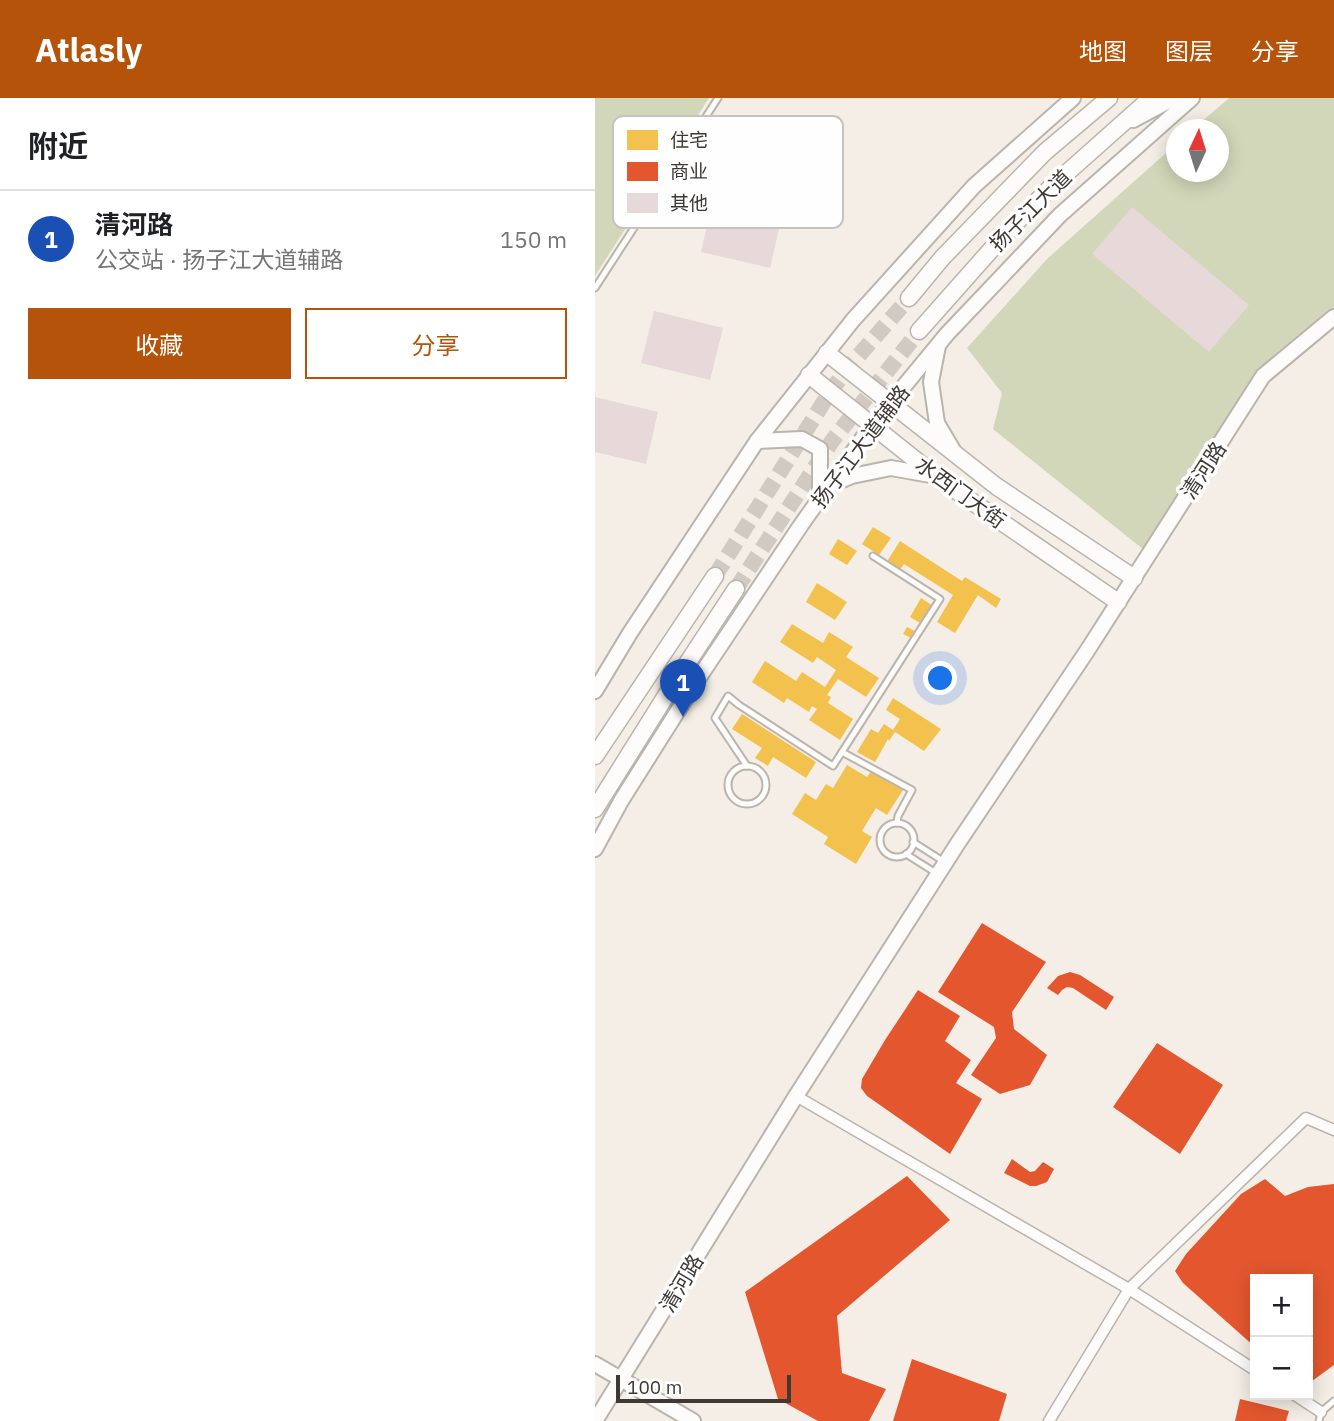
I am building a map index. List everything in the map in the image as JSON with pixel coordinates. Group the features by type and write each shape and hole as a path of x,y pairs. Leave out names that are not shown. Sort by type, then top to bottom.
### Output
{"main road":[{"path":"595,691 630,633 757,441 853,320 974,186 1073,98"},
{"path":"1090,114 1102,98"},
{"name":"扬子江大道","path":"909,298 943,257 1045,152 1109,98"},
{"name":"扬子江大道","path":"919,331 1005,234 1051,187 1151,98"},
{"path":"1113,131 1174,98"},
{"name":"扬子江大道辅路","path":"595,849 621,801 696,682 872,425 939,344 1060,215 1192,98"},
{"name":"清河路","path":"595,1421 796,1096 1263,376 1334,317"},
{"path":"939,344 932,382 937,423 956,454"},
{"name":"水西门大街","path":"827,353 996,486 1134,578"},
{"name":"水西门大街","path":"809,375 937,477 1118,602"},
{"path":"757,441 802,439 820,449 820,499"},
{"path":"829,486 852,476 891,468 937,477"},
{"path":"595,757 715,576"},
{"path":"595,809 736,589"},
{"path":"595,1364 693,1421"}],"street":[{"path":"796,1096 1129,1289 1250,1367"},
{"path":"1049,1421 1129,1289 1306,1118 1334,1130"},
{"path":"1300,1400 1320,1416"}],"lane":[{"path":"705,116 717,98"},
{"path":"595,288 634,228"},
{"path":"747,766 731,775 728,786 732,797 749,804 755,803 764,794 766,781 759,770 747,766 715,718 728,696 833,766 940,599 873,556"},
{"path":"842,752 912,790 897,822"},
{"path":"906,854 912,847 911,831 903,824 891,823 882,830 880,841 884,852 895,856 906,854 942,869"},
{"path":"913,842 942,869"},
{"path":"1320,1416 1334,1401"}],"green space":[{"path":"595,98 709,98 697,116 613,116 613,228 626,228 595,276"},
{"path":"1229,98 1334,98 1334,307 1263,376 1149,554 993,429 1002,393 967,348 1047,259 1166,153 1166,182 1229,182 1229,119 1205,119"}],"building: 住宅":[{"path":"873,527 891,538 879,555 862,544"},
{"path":"838,539 857,551 847,565 829,554"},
{"path":"900,541 962,581 965,577 1001,599 996,608 978,595 955,633 937,622 953,595 904,564 899,571 886,563"},
{"path":"817,583 847,602 835,620 806,602"},
{"path":"921,598 933,606 922,624 910,617"},
{"path":"792,624 823,643 829,632 853,647 846,657 879,678 866,697 838,679 827,695 831,697 828,703 853,719 840,740 809,720 817,709 812,706 809,712 787,698 784,703 752,682 765,661 796,681 802,672 825,687 836,670 817,657 813,663 780,642"},
{"path":"907,627 917,632 913,639 903,634"},
{"path":"893,698 941,729 924,751 895,732 875,762 857,752 871,729 878,733 884,724 893,730 900,719 886,710"},
{"path":"742,714 816,762 806,778 773,757 768,766 755,758 762,748 732,729"},
{"path":"847,765 867,777 872,770 903,790 887,815 876,808 862,831 872,837 856,864 824,844 828,837 792,814 805,793 816,800 826,784 833,788"}],"building: 商业":[{"path":"982,923 1046,962 1012,1012 1014,1029 1047,1055 1030,1085 1000,1094 971,1075 996,1038 994,1027 938,992"},
{"path":"1070,972 1080,975 1114,997 1106,1010 1073,988 1067,987 1058,995 1047,988 1058,976"},
{"path":"918,990 960,1016 945,1041 971,1060 956,1083 982,1099 950,1154 867,1096 861,1088 862,1079"},
{"path":"1157,1043 1223,1085 1180,1154 1113,1107"},
{"path":"1012,1159 1030,1172 1035,1171 1043,1162 1054,1169 1047,1182 1030,1186 1004,1173"},
{"path":"907,1176 950,1220 837,1316 842,1373 886,1389 869,1421 818,1421 778,1399 745,1292"},
{"path":"1265,1179 1285,1196 1308,1187 1334,1184 1334,1365 1313,1380 1313,1274 1250,1274 1250,1343 1183,1283 1175,1271 1186,1254 1241,1194"},
{"path":"912,1359 1007,1394 999,1421 893,1421"},
{"path":"1240,1399 1289,1411 1286,1421 1235,1421"}],"building: 其他":[{"path":"1132,207 1249,305 1209,352 1092,254"},
{"path":"707,228 779,228 770,268 701,252"},
{"path":"654,311 723,328 710,380 641,363"},
{"path":"595,397 658,412 646,464 595,452"}],"tunnel":[{"path":"715,576 830,392 909,298"},
{"path":"736,589 832,441 919,331"}],"place":[{"name":"清河路","path":"683,717"}]}
